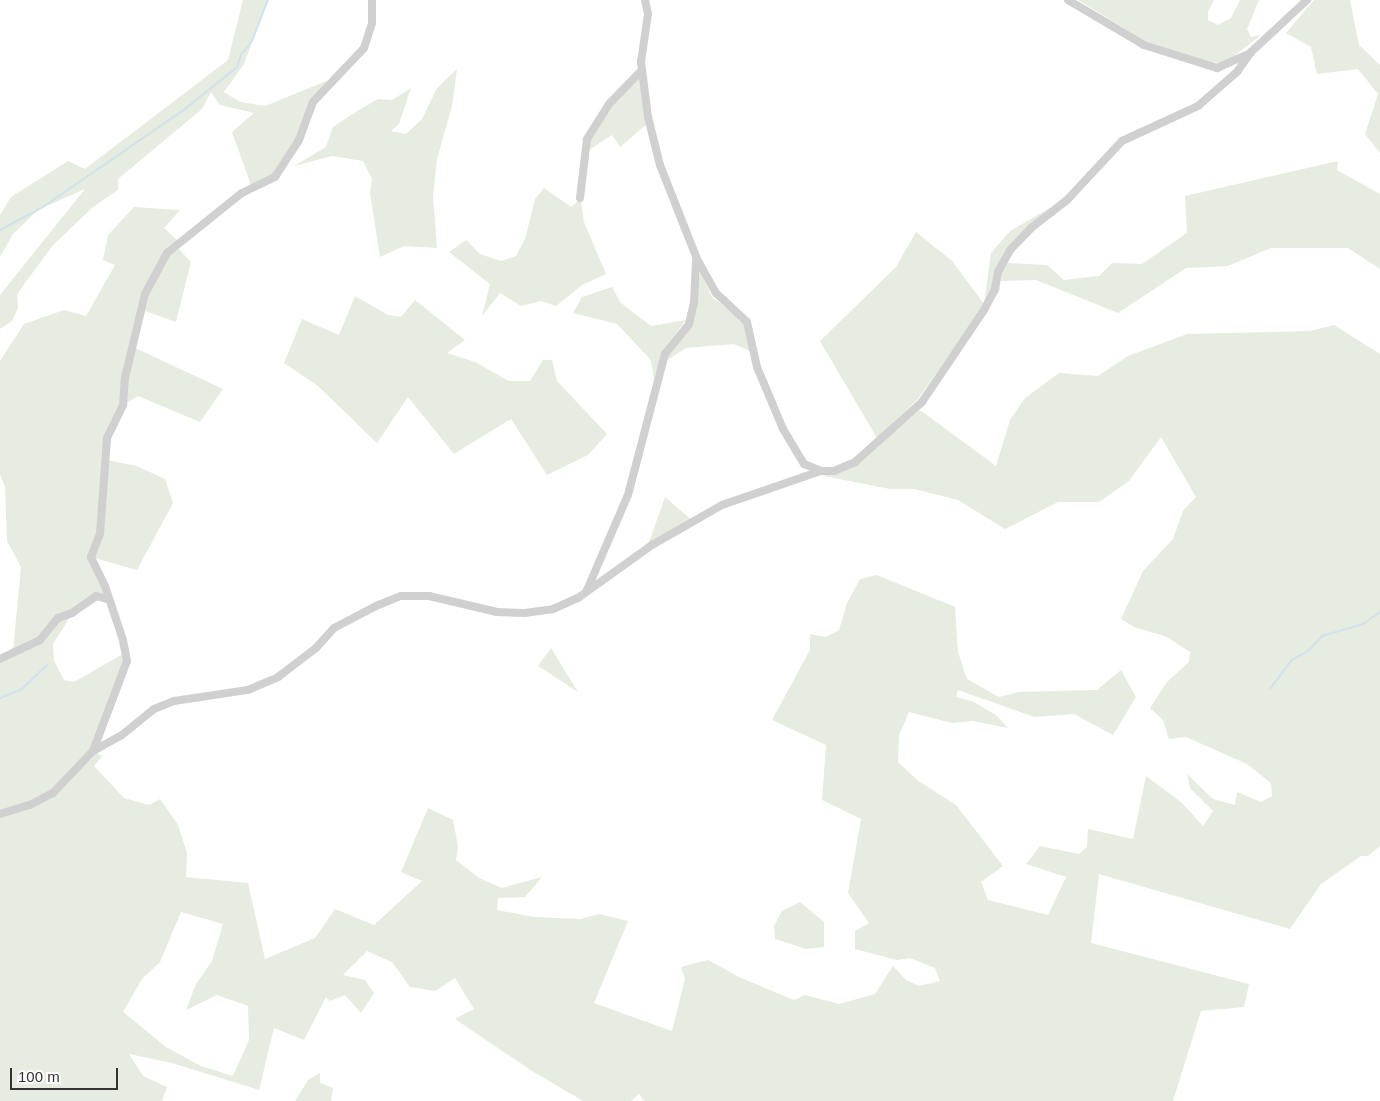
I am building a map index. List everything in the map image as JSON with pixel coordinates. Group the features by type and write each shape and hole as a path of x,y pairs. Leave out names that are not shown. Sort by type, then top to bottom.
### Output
{"street":[{"path":"93,752 127,660 123,640 107,599 105,586 91,557 100,534 107,438 123,405 125,378 145,294 167,253 242,193 275,178 299,140 313,102 364,48 372,23 372,0"},
{"path":"645,0 648,14 642,70 648,117 660,165 695,255 716,293 747,322 757,367 795,452 804,464 821,471"},
{"path":"1068,0 1144,45 1209,67 1224,67 1251,52 1307,0"},
{"path":"0,814 30,805 53,793 93,752 122,735 154,709 174,701 248,690 278,677 316,648 334,628 401,596 429,596 497,612 525,613 553,609 587,590 652,545 722,505 821,471 834,471 855,462 922,402 984,310 995,289 998,272 1012,249 1031,228 1067,200 1122,141 1198,106 1238,72 1251,52"},
{"path":"580,198 587,139 609,104 642,70"},
{"path":"587,590 628,494 665,354 688,324 694,303 695,255"},
{"path":"0,659 40,640 58,618 72,613 96,596 107,599"}],"shaded area":[{"path":"243,0 268,0 244,64 224,92 240,102 265,106 339,76 313,102 299,140 275,177 252,188 232,132 254,113 220,105 211,92 202,109 118,179 118,190 93,207 53,245 17,294 18,308 12,321 0,329 0,295 85,189 38,210 13,234 0,257 0,215 11,197 68,161 85,169 228,60"},
{"path":"1078,0 1214,0 1208,11 1208,20 1218,25 1231,18 1240,0 1259,0 1247,29 1251,37 1261,35 1225,63 1210,62 1145,41"},
{"path":"1314,0 1350,0 1359,45 1380,65 1380,153 1365,134 1378,94 1358,69 1317,74 1311,47 1286,33"},
{"path":"457,69 452,106 437,159 433,196 437,248 404,246 380,257 370,193 372,179 363,161 332,156 294,166 326,147 333,127 354,113 378,99 392,100 411,88 399,124 391,131 406,134 422,119 437,88"},
{"path":"640,76 646,125 620,147 612,135 589,150 591,140 611,107"},
{"path":"1338,161 1337,170 1380,194 1380,269 1348,248 1271,248 1228,266 1186,268 1118,313 1036,280 1001,281 1002,272 1008,263 1047,265 1064,280 1099,276 1112,263 1142,264 1187,233 1185,196"},
{"path":"544,188 571,207 579,200 581,202 584,222 606,274 582,285 556,306 541,301 521,306 500,293 482,316 490,284 449,252 466,240 480,254 501,261 516,256 525,239 535,199"},
{"path":"134,207 180,210 164,228 178,241 164,250 141,295 122,377 133,347 223,389 200,422 138,396 123,405 107,438 106,460 137,466 165,479 173,503 137,570 91,557 105,597 96,594 37,638 13,650 21,567 7,541 5,487 0,474 0,361 24,324 64,310 86,316 115,265 103,260 108,235"},
{"path":"1048,209 1007,248 985,304 918,399 877,438 820,341 896,267 916,232 952,261 984,304 991,253 1010,231"},
{"path":"179,249 191,262 176,322 145,311 149,295 168,256"},
{"path":"700,272 712,297 745,323 752,352 734,344 686,348 666,361 696,303"},
{"path":"612,287 621,303 651,326 686,320 662,353 654,380 651,360 617,324 573,313 582,297"},
{"path":"355,296 388,315 401,317 415,300 465,340 447,353 475,362 509,381 530,381 543,360 552,360 557,381 607,434 588,455 547,475 511,419 454,454 408,397 377,443 318,386 284,363 302,319 339,335"},
{"path":"1334,325 1380,354 1380,846 1368,856 1361,856 1321,884 1290,929 1099,874 1091,943 1249,984 1244,1007 1201,1011 1173,1101 644,1101 639,1094 631,1101 583,1101 532,1071 455,1019 474,1009 455,978 435,991 410,987 392,962 367,951 343,975 365,980 374,993 361,1013 345,995 330,1001 326,997 304,1040 274,1028 259,1090 172,1063 129,1054 143,1076 167,1087 162,1101 0,1101 0,817 30,809 61,790 97,753 102,756 94,766 124,798 149,805 160,799 178,825 187,853 186,877 248,883 265,959 315,938 335,909 374,925 422,881 401,872 428,808 453,820 458,846 456,860 479,878 502,888 542,877 525,897 498,898 497,910 535,917 581,919 599,914 628,921 594,1003 672,1031 685,979 681,967 708,960 741,978 794,1000 805,995 839,1004 875,994 893,966 906,980 919,986 940,981 935,968 910,958 897,960 855,949 855,931 869,923 848,893 861,819 822,800 826,745 772,720 810,650 810,634 826,637 839,630 847,603 860,579 877,575 955,607 958,652 967,679 999,697 1019,692 1097,690 1121,670 1136,697 1113,735 1074,714 1034,717 958,690 956,697 972,701 996,715 1008,728 973,721 952,723 909,712 899,735 898,762 917,780 956,805 1003,866 981,882 988,900 1048,915 1066,877 1026,864 1040,846 1079,854 1087,847 1088,829 1133,839 1146,776 1182,803 1203,826 1213,811 1190,788 1187,774 1213,799 1235,805 1237,792 1261,802 1272,796 1271,783 1247,764 1186,737 1169,739 1163,720 1150,708 1167,682 1189,662 1190,652 1165,636 1136,628 1121,619 1143,571 1173,539 1183,511 1196,497 1161,437 1129,481 1099,502 1058,502 1005,529 958,500 914,489 890,489 824,476 856,464 920,410 996,466 1010,420 1025,398 1059,373 1098,376 1128,356 1187,334 1310,331","holes":["181,912 223,924 212,961 196,984 186,1010 217,995 248,1006 249,1040 233,1076 201,1066 166,1047 123,1012 142,979 160,962"]},
{"path":"665,497 694,522 647,548"},
{"path":"70,617 53,644 54,661 64,680 74,682 123,654 124,661 91,751 52,790 28,803 0,812 0,662 14,656 60,620"},
{"path":"551,648 578,692 538,666"},
{"path":"800,902 824,922 824,947 806,949 775,939 774,926 782,911"},
{"path":"320,1073 320,1083 333,1088 331,1101 295,1101 308,1080"}],"waterway":[{"path":"0,230 43,207 185,109 237,67 241,55 252,41 268,0"},
{"path":"1270,689 1292,660 1309,650 1322,636 1363,624 1380,612"},
{"path":"0,698 22,689 47,665"}]}
